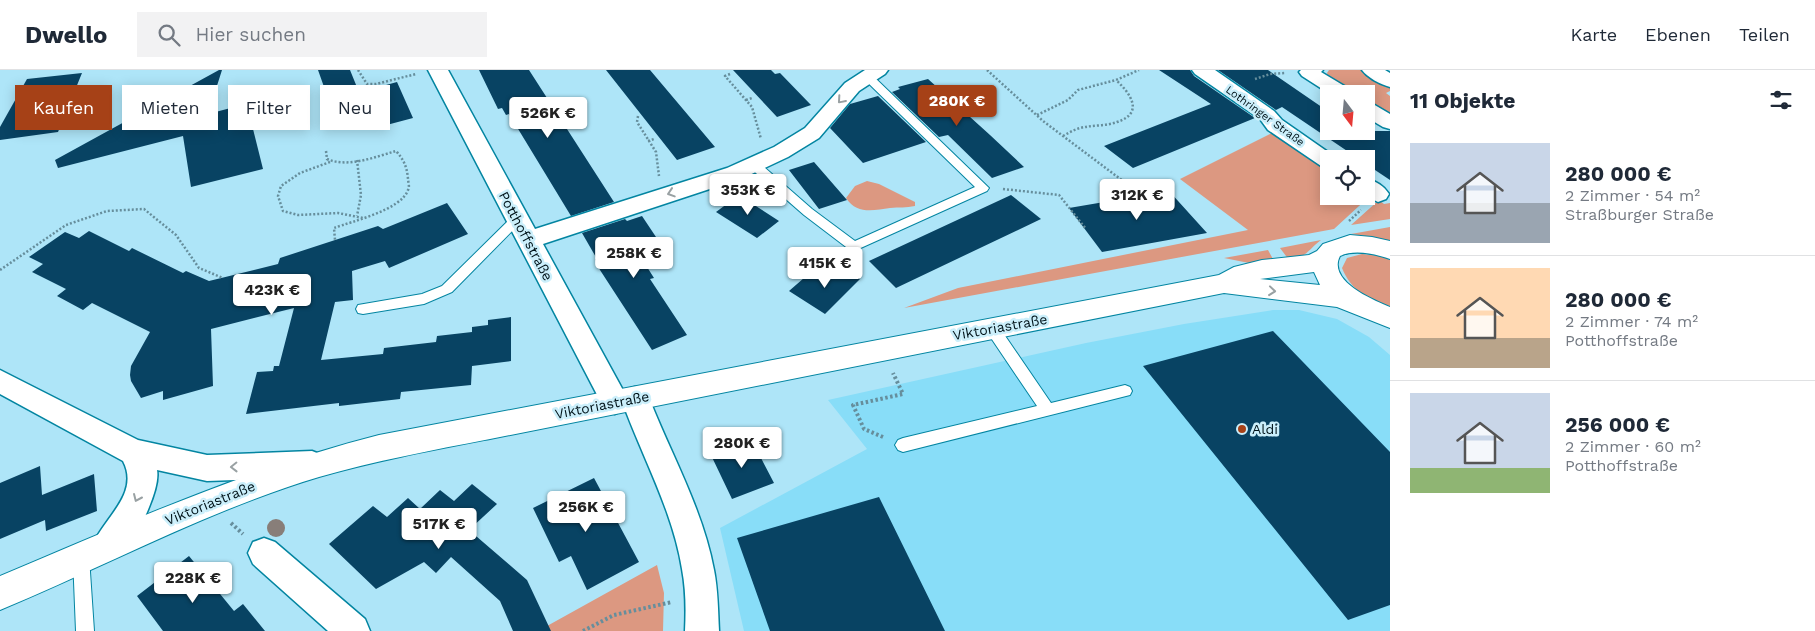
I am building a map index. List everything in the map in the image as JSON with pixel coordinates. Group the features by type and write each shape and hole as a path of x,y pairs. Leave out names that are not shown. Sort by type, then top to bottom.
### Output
{"main road":[{"name":"Viktoriastraße","path":"0,593 95,550 208,503 318,464 417,440 1224,283 1243,274 1262,269 1315,263 1327,257 1332,250 1341,246 1368,244 1390,250"},
{"path":"1327,257 1325,267 1329,278 1339,290 1353,302 1374,313 1390,318"},
{"name":"Viktoriastraße","path":"1224,283 1271,291 1305,292 1353,302"}],"street":[{"name":"Lothringer Straße","path":"1202,70 1320,155"},
{"path":"1313,70 1309,72 1330,85"},
{"path":"1372,70 1390,81"},
{"name":"Potthoffstraße","path":"431,71 528,240 625,400 686,526 697,562 702,597 702,631"},
{"path":"528,240 735,172 781,152 812,133 852,87 873,73"},
{"path":"1375,114 1390,123"},
{"path":"0,381 133,452 207,468 318,464"},
{"path":"95,550 123,524 140,494 143,472 133,452"},
{"path":"264,553 353,631"}],"lane":[{"path":"760,162 808,212 854,247 982,188 873,73"},
{"path":"363,309 424,299 447,289 517,219"},
{"path":"992,328 1048,410"},
{"path":"903,445 1125,391"},
{"path":"85,631 95,550"}],"path":[{"path":"358,70 367,84 376,84 431,71"},
{"path":"987,70 1063,136 1128,184"},
{"path":"1038,115 1068,100 1078,90 1116,80 1139,70"},
{"path":"1228,88 1270,74 1286,72"},
{"path":"730,74 725,76 752,107 760,162"},
{"path":"1063,136 1080,128 1117,123 1127,117 1134,99 1116,80"},
{"path":"746,100 752,98"},
{"path":"638,116 637,122 656,152 662,197"},
{"path":"648,141 654,139"},
{"path":"326,151 327,159 331,162"},
{"path":"335,240 334,228 363,218 400,201 409,189 405,160 396,151 357,160 331,162 294,176 283,183 278,191 278,201 283,211 301,217 323,213 363,218"},
{"path":"357,160 361,188 360,208 357,216"},
{"path":"982,188 1059,195 1086,229"},
{"path":"1344,226 1360,205"},
{"path":"0,270 66,225 107,211 144,209 176,235 199,268 223,278"},
{"path":"882,349 903,394 852,405 864,429 903,445"},
{"path":"208,503 264,553"},
{"path":"583,631 598,621 651,605 702,597"}],"shaded area":[{"path":"1329,70 1364,70 1390,85 1390,91 1386,93 1390,96 1390,115 1375,108 1375,85 1339,85 1328,77 1327,73"},
{"path":"1276,131 1320,160 1320,205 1360,205 1334,229 904,308 958,288 1248,230 1180,179"},
{"path":"867,181 879,184 915,202 915,206 872,210 855,207 846,198 855,186"},
{"path":"1379,200 1384,204 1390,203 1390,219 1351,225 1375,205"},
{"path":"1390,227 1390,242 1351,234"},
{"path":"1321,240 1304,255 1295,259 1289,260 1280,248"},
{"path":"1268,250 1274,261 1249,263 1224,258"},
{"path":"1362,254 1381,256 1390,260 1390,306 1367,298 1355,288 1345,275 1342,268 1347,258"},
{"path":"1273,310 1299,310 1337,319 1369,337 1390,355 1390,631 744,631 720,528 867,449 828,400 1086,343 1184,324"},
{"path":"657,565 664,593 663,631 538,631"}],"building":[{"path":"219,70 222,70 217,85 192,85"},
{"path":"318,70 350,70 356,85 323,85"},
{"path":"479,70 529,70 614,202 571,216 509,114 506,115 502,108 498,109"},
{"path":"606,70 650,70 715,147 677,160"},
{"path":"733,70 771,70 775,74 780,73 811,105 777,117"},
{"path":"1159,70 1190,70 1194,76 1255,118 1133,168 1104,146 1211,104"},
{"path":"1218,70 1268,70 1320,106 1320,133 1282,107 1276,110"},
{"path":"82,73 77,85 24,85 27,79"},
{"path":"928,79 1024,167 992,178 948,135 939,137 892,92 900,89 898,87"},
{"path":"397,82 413,118 390,124 390,85 386,85"},
{"path":"878,96 926,142 863,163 830,128 850,104"},
{"path":"15,100 15,130 59,130 58,132 0,140 0,127"},
{"path":"228,109 228,130 253,130 263,169 191,187 183,136 58,168 55,160 122,123 122,130 218,130 218,111"},
{"path":"1375,131 1390,131 1390,180 1375,170 1375,150 1346,150 1331,140 1375,140"},
{"path":"814,162 847,200 819,209 789,170"},
{"path":"1169,191 1207,233 1102,252 1069,208"},
{"path":"739,195 779,221 757,238 716,212"},
{"path":"1011,195 1041,219 896,288 869,261"},
{"path":"447,203 468,234 389,268 385,261 352,271 353,300 335,302 321,360 383,354 384,348 436,342 437,336 472,332 472,327 488,325 488,320 511,317 511,361 472,366 471,385 401,392 400,399 339,406 339,403 246,414 257,372 273,371 274,366 279,366 294,308 211,329 213,386 163,400 163,391 141,398 131,381 131,366 150,332 92,303 83,310 57,296 66,289 32,272 43,264 29,257 65,232 79,238 89,231 129,251 132,248 183,273 186,271 209,281 278,264 280,258 378,226 383,229"},
{"path":"642,216 658,240 635,248 654,278 650,279 687,335 652,350 600,270 595,259 597,259 582,233 625,219 627,221"},
{"path":"838,266 860,279 825,314 789,291 812,271 825,279"},
{"path":"1273,331 1390,452 1390,605 1348,620 1143,366"},
{"path":"751,439 774,483 732,499 710,453"},
{"path":"40,466 42,495 94,474 97,511 46,531 45,520 0,539 0,483"},
{"path":"594,478 639,562 587,590 571,556 559,562 533,508"},
{"path":"472,484 497,504 469,530 527,580 551,631 513,631 500,601 451,557 436,573 424,562 376,589 329,544 373,506 387,517 408,498 420,509 440,490 454,501"},
{"path":"879,497 945,631 770,631 737,538"},
{"path":"189,556 234,611 243,604 265,631 163,631 137,596"}],"place":[{"name":"Aldi","path":"1242,429"}]}
